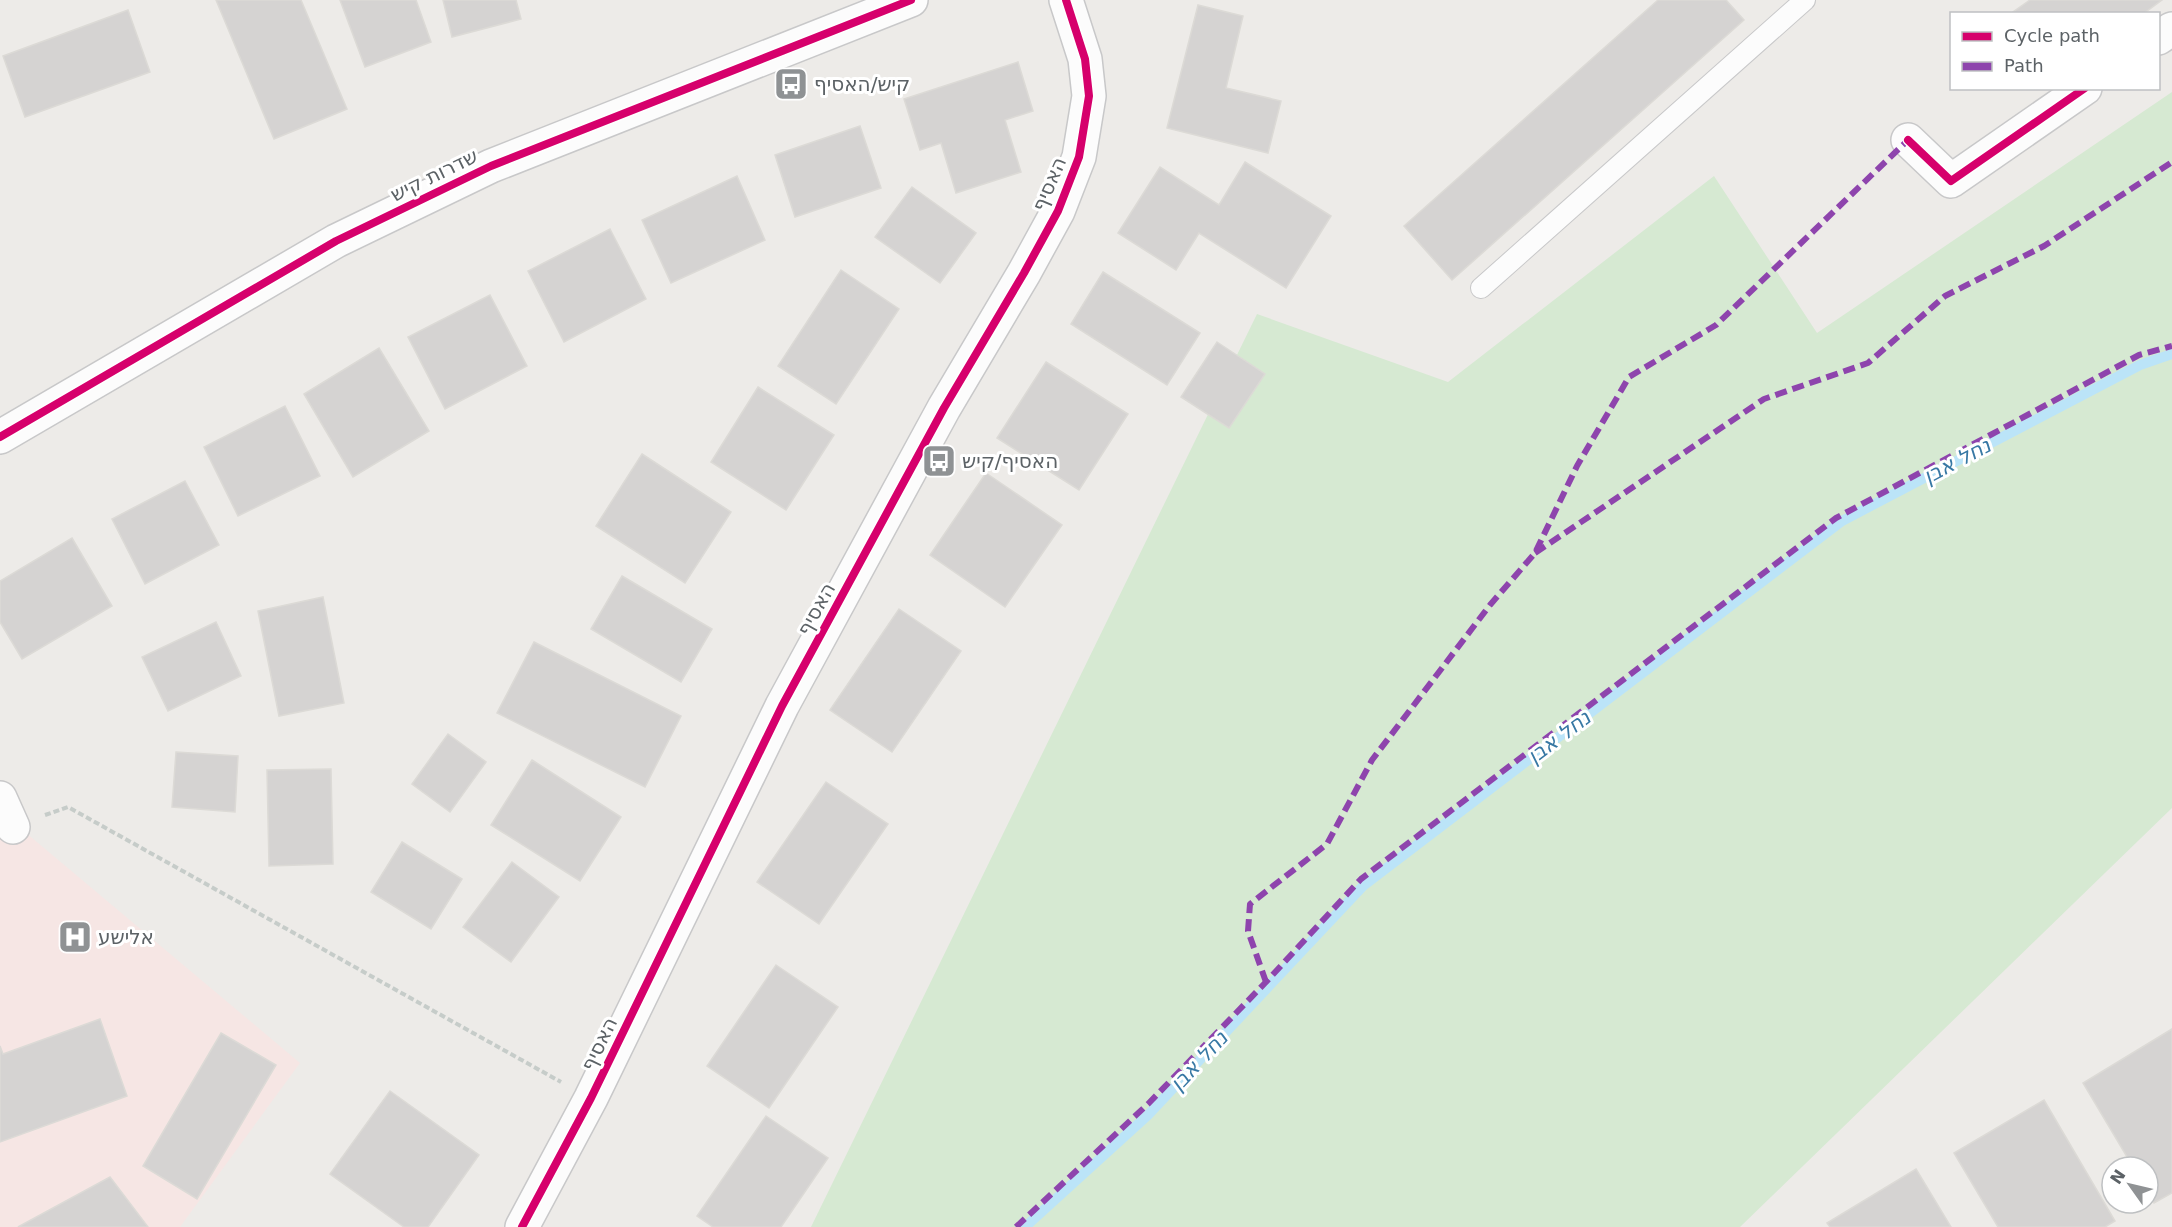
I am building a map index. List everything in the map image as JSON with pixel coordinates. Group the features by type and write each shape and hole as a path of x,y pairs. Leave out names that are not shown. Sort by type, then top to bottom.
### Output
{"street":[{"name":"שדרות קיש","path":"0,437 336,241 480,171 911,0"},
{"name":"האסיף","path":"522,1227 591,1098 782,706 944,408 1058,211 1079,157 1089,96 1085,59 1066,0"},
{"path":"1908,140 1951,181 2082,90"}],"lane":[{"path":"1481,288 1805,0"}],"path":[{"path":"7,812 68,807 591,1098"}],"shaded area":[{"name":"אלישע","path":"0,811 300,1063 180,1227 0,1227"}],"green space":[{"path":"2172,92 2172,808 1740,1227 811,1227 1257,314 1448,382 1714,176 1817,333"}],"building":[{"path":"216,0 301,0 347,109 274,139"},
{"path":"340,0 416,0 431,42 365,67"},
{"path":"443,0 516,0 521,19 452,37"},
{"path":"1658,0 1726,0 1744,20 1452,280 1404,226"},
{"path":"2030,0 2162,0 2146,12 2013,12"},
{"path":"1198,5 1243,16 1226,88 1281,101 1268,153 1167,128"},
{"path":"128,10 150,72 25,117 3,56"},
{"path":"1018,62 1033,111 1005,120 1021,172 956,193 941,143 920,150 904,99"},
{"path":"860,126 881,188 795,217 775,155"},
{"path":"1245,162 1331,216 1286,288 1199,233 1176,270 1118,233 1160,167 1219,205"},
{"path":"737,176 765,240 671,283 642,220"},
{"path":"912,187 976,233 940,283 875,237"},
{"path":"610,229 646,299 564,342 528,271"},
{"path":"841,270 899,309 836,404 778,366"},
{"path":"1103,272 1200,333 1167,385 1071,324"},
{"path":"490,295 527,366 445,409 408,337"},
{"path":"1217,342 1265,374 1229,428 1181,397"},
{"path":"379,348 429,431 353,477 304,394"},
{"path":"1046,362 1128,414 1079,490 997,438"},
{"path":"758,387 834,435 786,510 711,462"},
{"path":"285,406 320,476 238,516 204,447"},
{"path":"642,454 731,512 685,583 596,526"},
{"path":"986,473 1062,525 1005,607 930,555"},
{"path":"185,481 219,545 145,584 112,519"},
{"path":"72,538 112,606 22,659 0,622 0,581"},
{"path":"622,576 712,629 681,682 591,629"},
{"path":"323,597 344,703 279,716 258,611"},
{"path":"899,609 961,651 892,752 830,710"},
{"path":"216,622 241,676 168,711 142,657"},
{"path":"534,642 681,716 645,787 497,713"},
{"path":"448,734 486,762 450,812 412,784"},
{"path":"176,752 238,756 235,812 172,807"},
{"path":"532,760 621,817 580,881 491,825"},
{"path":"331,769 333,864 269,866 267,770"},
{"path":"826,782 888,824 819,924 757,882"},
{"path":"402,842 462,879 431,929 371,892"},
{"path":"512,862 559,897 511,962 463,927"},
{"path":"776,965 838,1007 769,1108 707,1066"},
{"path":"100,1019 127,1096 0,1142 0,1046 3,1054"},
{"path":"2172,1029 2172,1193 2160,1200 2160,1155 2126,1155 2083,1083"},
{"path":"221,1033 276,1065 197,1199 143,1166"},
{"path":"390,1091 479,1155 428,1227 404,1227 330,1174"},
{"path":"2044,1100 2100,1195 2100,1215 2111,1215 2115,1221 2105,1227 1998,1227 1954,1153"},
{"path":"766,1116 828,1158 781,1227 713,1227 697,1216"},
{"path":"1916,1169 1951,1227 1830,1227 1827,1223"},
{"path":"110,1177 148,1227 18,1227"}],"waterway":[{"name":"נחל אבן","path":"1025,1227 1148,1115 1363,886 1842,521 2140,365 2172,354"}],"marked path":[{"path":"1266,982 1248,931 1250,904 1327,844 1372,760 1490,605 1535,553 1577,466 1629,377 1716,325 1908,140"},
{"path":"1535,553 1764,399 1868,363 1945,296 2044,246 2172,162"},
{"path":"1016,1227 1148,1104 1266,982 1361,879 1836,518 2139,355 2172,346"}],"cycle path":[{"path":"0,437 336,241 491,166 911,0"},
{"path":"522,1227 591,1098 782,706 944,408 1058,211 1079,157 1089,96 1085,59 1066,0"},
{"path":"1908,140 1951,181 2082,90"}],"place":[{"name":"קיש/האסיף","path":"791,84"},
{"name":"האסיף/קיש","path":"939,461"},
{"name":"אלישע","path":"75,937"}]}
